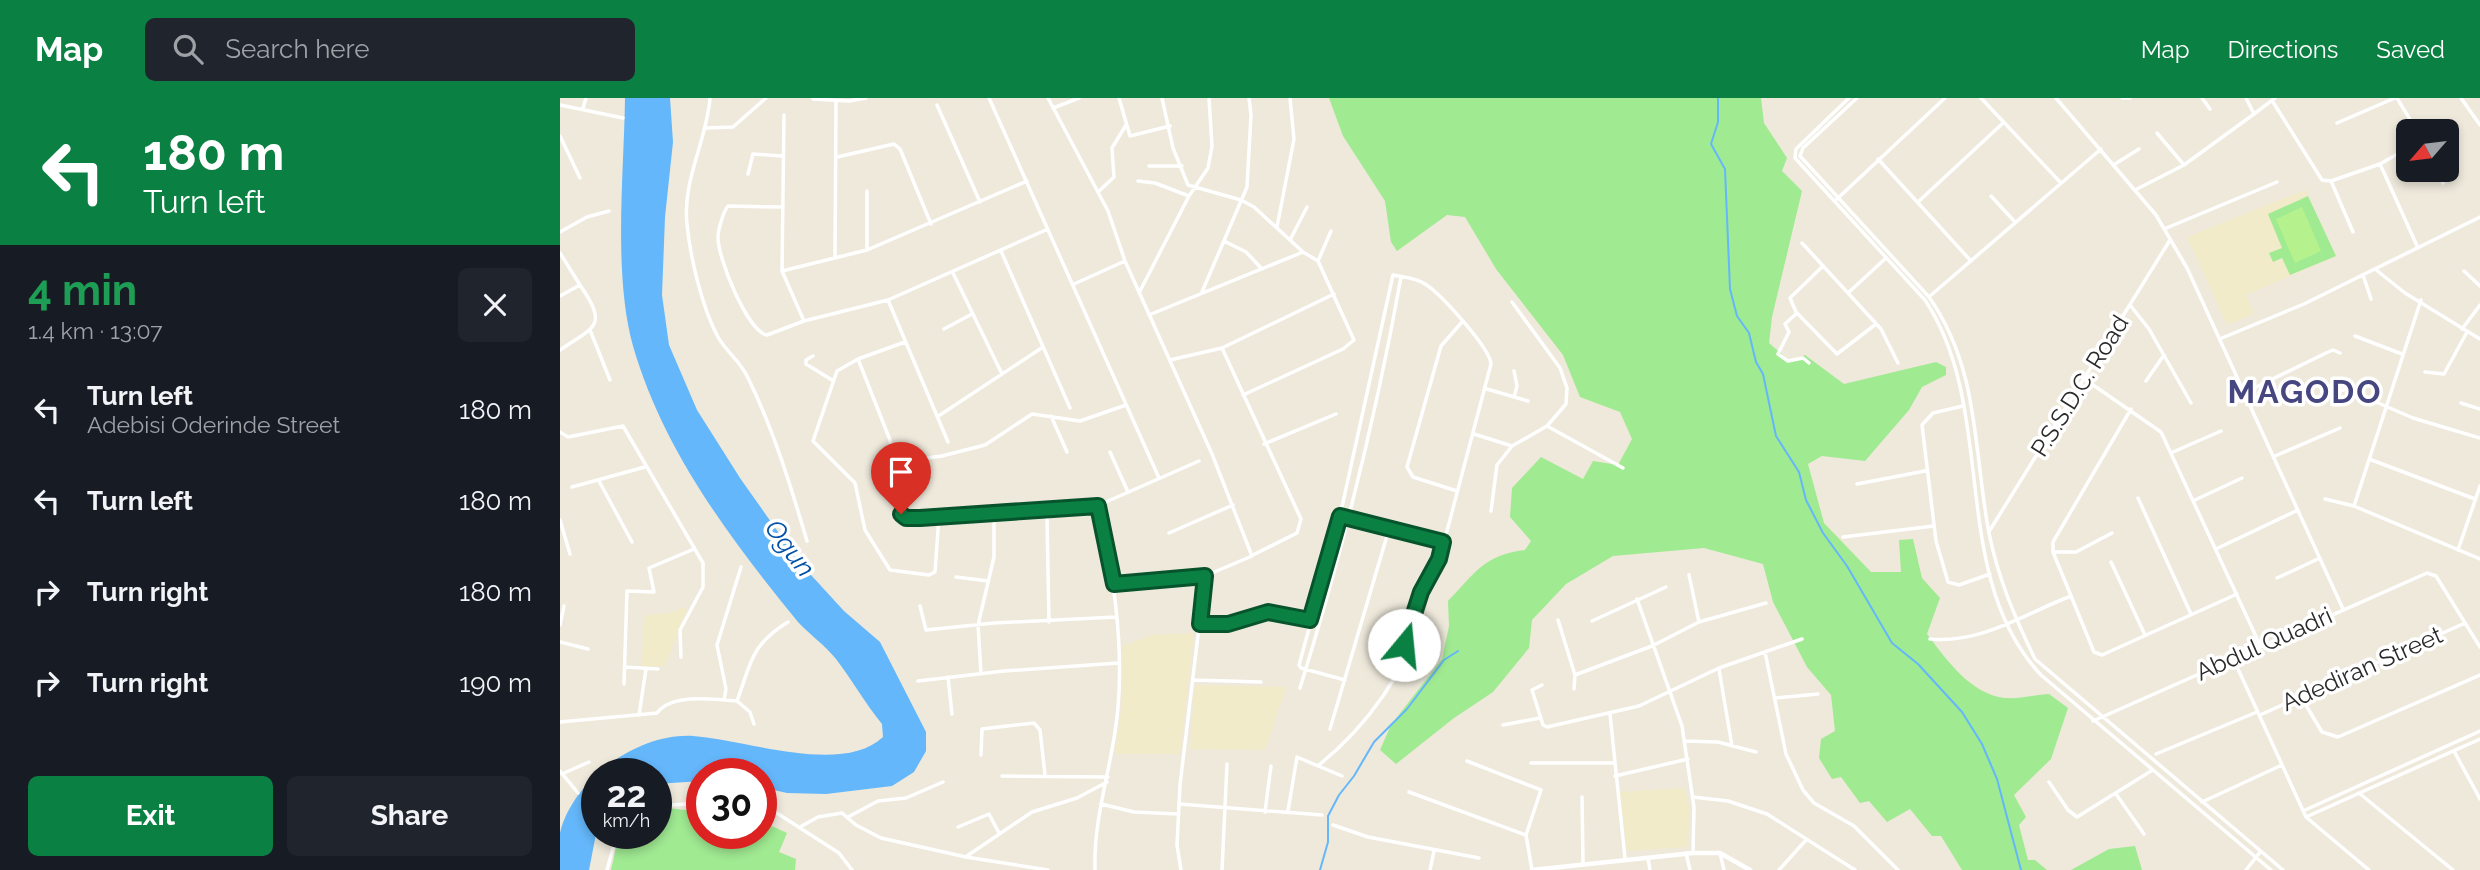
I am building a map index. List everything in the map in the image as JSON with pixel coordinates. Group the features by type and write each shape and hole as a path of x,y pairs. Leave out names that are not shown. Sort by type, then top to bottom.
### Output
{"street":[{"path":"583,108 586,98"},
{"path":"710,98 707,128 689,189 686,223 693,264 716,333 741,362 759,401 790,481 807,541"},
{"path":"707,128 733,127 759,100 766,98"},
{"path":"813,99 866,98"},
{"path":"989,98 1159,478"},
{"path":"1048,98 1098,192 1125,261 1233,505 1252,556"},
{"path":"1053,108 1079,98"},
{"path":"1119,98 1130,136 1170,126"},
{"path":"1162,98 1173,148 1186,181 1193,189 1241,200 1318,261 1353,333 1352,344 1243,394"},
{"path":"1139,293 1211,159 1209,98"},
{"path":"1202,292 1249,176 1249,98"},
{"path":"1277,228 1294,139 1290,98"},
{"path":"1849,98 1798,146 1798,155 1946,321 1959,351 1989,532 2015,618 2041,667 2283,870"},
{"path":"1798,155 1857,98"},
{"path":"1836,199 1945,98"},
{"path":"1981,98 2061,183"},
{"path":"2056,98 2115,164 2164,229 2221,339 2343,609"},
{"path":"2122,98 2130,98"},
{"path":"2202,98 2210,109"},
{"path":"2246,98 2254,114"},
{"path":"2337,124 2396,98 2409,119"},
{"path":"2461,98 2480,125"},
{"path":"835,258 836,100"},
{"path":"2135,190 2184,165 2274,100 2320,176 2331,181 2353,232"},
{"path":"560,105 623,118"},
{"path":"937,105 980,202"},
{"path":"783,115 782,271 804,321"},
{"path":"1918,202 2003,123"},
{"path":"1098,192 1114,177 1112,148 1125,125"},
{"path":"2157,133 2184,165"},
{"path":"560,136 580,178"},
{"path":"836,158 894,144 900,149 931,224"},
{"path":"1927,299 2101,149"},
{"path":"2115,164 2139,149"},
{"path":"748,174 753,154 782,156"},
{"path":"2331,181 2380,164 2396,155"},
{"path":"1878,159 1971,261"},
{"path":"2380,164 2418,248"},
{"path":"1149,166 1182,166"},
{"path":"782,271 867,250 1027,181"},
{"path":"1138,181 1155,183 1189,196"},
{"path":"2164,229 2277,182"},
{"path":"867,191 867,250"},
{"path":"1991,196 2015,222"},
{"path":"782,207 728,206 718,237 738,299 760,333 767,335 804,321 888,300 1048,229"},
{"path":"1290,240 1307,207"},
{"path":"560,232 587,217 609,211"},
{"path":"2221,339 2363,275 2480,217"},
{"path":"1318,261 1331,231"},
{"name":"P.S.S.D.C. Road","path":"1989,532 2170,240"},
{"path":"1224,241 1246,252 1262,270"},
{"path":"1802,243 1877,324 1898,363"},
{"path":"1000,251 1070,408"},
{"path":"1149,315 1303,251"},
{"path":"560,253 598,317 590,330 560,350"},
{"path":"1848,293 1888,256"},
{"path":"1074,284 1125,261"},
{"path":"1823,266 1790,298 1797,313 1837,354 1877,324"},
{"path":"2375,269 2405,293 2421,300 2480,339"},
{"path":"2464,271 2480,286"},
{"path":"953,273 1002,374"},
{"path":"1345,680 1306,670 1299,665 1340,516 1393,275 1425,283 1490,357 1486,389 1439,559 1421,592 1403,646 1391,644 1382,661"},
{"path":"2363,275 2371,299"},
{"path":"1300,688 1349,518 1382,384 1401,278"},
{"path":"560,296 580,285"},
{"path":"1170,360 1222,348 1334,294"},
{"path":"1927,299 1954,358 1990,574 2007,624 2031,665 2151,771 2271,870"},
{"path":"888,300 948,442"},
{"path":"2354,506 2421,300"},
{"path":"1491,511 1493,474 1512,446 1548,426 1565,409 1566,382 1549,350 1512,302"},
{"path":"2130,305 2164,355 2191,403"},
{"path":"2425,373 2444,374 2464,330 2480,305"},
{"path":"1797,313 1785,324 1789,332 1778,354 1787,361 1803,358 1810,363"},
{"path":"944,329 972,314"},
{"path":"1457,491 1413,477 1406,467 1441,346 1462,322"},
{"path":"590,330 610,380"},
{"path":"2355,336 2402,354"},
{"path":"905,342 858,359 837,371 813,441 855,482 865,530 887,568 894,572 929,575 935,572 939,516"},
{"path":"939,416 1043,347"},
{"path":"1114,584 1205,576 1297,533 1302,525 1222,348"},
{"path":"2246,393 2326,353 2340,353"},
{"path":"2146,381 2164,355"},
{"path":"813,356 806,360 806,364 832,380"},
{"path":"858,359 887,430 901,514 906,518 1098,506 1199,461"},
{"path":"1514,371 1517,386 1514,397"},
{"path":"2084,378 2155,426 2172,452 2260,645"},
{"path":"1371,381 1382,384"},
{"path":"1486,389 1528,401"},
{"path":"2321,397 2346,389 2386,407 2480,438"},
{"path":"2461,403 2480,409"},
{"path":"894,462 985,445 1032,414 1051,416 1064,421 1080,421 1126,405"},
{"path":"1970,405 1933,413 1924,420 1922,437 1925,471 1945,578 1950,584 1959,584 1990,574"},
{"path":"2131,409 2054,537 2053,552 2096,654 2102,655 2236,594"},
{"path":"1264,444 1336,414"},
{"path":"1051,416 1067,452"},
{"path":"560,432 571,437 621,425 705,567 704,578 680,630 678,641 681,657"},
{"path":"1548,426 1623,468"},
{"path":"2275,456 2340,428"},
{"path":"2172,452 2221,430"},
{"path":"1474,434 1512,446"},
{"path":"1110,452 1128,492"},
{"path":"2369,459 2475,499"},
{"path":"572,487 645,467"},
{"path":"1857,484 1925,471"},
{"path":"2195,500 2242,478"},
{"path":"599,481 632,542"},
{"path":"2458,550 2480,486"},
{"path":"2138,498 2191,614"},
{"path":"2325,499 2354,506 2480,559"},
{"path":"1169,533 1233,505"},
{"path":"1096,870 1095,834 1107,780 1118,705 1114,584 1098,506"},
{"path":"2216,549 2298,510"},
{"path":"1340,516 1443,542"},
{"path":"1047,519 1049,622"},
{"path":"560,520 570,554"},
{"path":"981,673 978,625 994,557 994,523"},
{"path":"1843,537 1934,526"},
{"path":"1330,729 1389,529"},
{"path":"1982,534 1989,532"},
{"path":"2053,552 2076,552 2112,533"},
{"path":"624,684 627,591 654,592 649,568 694,549"},
{"path":"2277,578 2320,558"},
{"path":"2111,562 2145,635"},
{"path":"724,700 726,689 717,645 741,567"},
{"name":"Abdul Quadri","path":"2093,721 2427,573 2436,576 2465,623"},
{"path":"1689,575 1699,622"},
{"path":"1181,870 1178,855 1178,814 1205,576"},
{"path":"956,577 988,581"},
{"path":"1592,621 1667,587"},
{"path":"1930,639 1957,641 2007,624 2015,618 2071,596"},
{"path":"1637,599 1652,646 1671,690 1685,741 1693,797 1693,853"},
{"path":"1575,676 1652,646 1699,622 1766,603"},
{"path":"560,625 564,606"},
{"path":"920,606 926,630 1116,617"},
{"path":"1200,624 1228,624 1268,612 1319,622"},
{"path":"1558,621 1575,676 1574,690"},
{"path":"737,701 750,658 767,636 788,622"},
{"path":"2465,623 2480,647"},
{"name":"Adediran Street","path":"2156,754 2301,697 2465,623"},
{"path":"2477,642 2480,636"},
{"path":"1542,685 1532,690 1545,728 1610,714 1665,696 1671,690 1718,668 1801,639"},
{"path":"560,642 588,649"},
{"path":"1320,764 1354,734 1383,696 1402,662 1427,642"},
{"path":"1765,652 1786,754 1803,790 1814,803 1854,826 1898,870"},
{"path":"2233,658 2306,817 2369,870"},
{"path":"918,681 981,673 1118,663"},
{"path":"624,667 658,669"},
{"path":"1718,668 1732,746"},
{"path":"639,715 646,669"},
{"path":"2301,697 2322,732 2339,737 2480,675"},
{"path":"948,677 952,714"},
{"path":"1194,680 1261,682"},
{"path":"1774,698 1818,694"},
{"path":"560,722 657,713 662,706 672,702 724,700 737,701 750,712 754,724"},
{"path":"1610,714 1625,858"},
{"path":"1503,725 1540,718"},
{"path":"981,755 982,729 1034,723 1040,730 1045,775"},
{"path":"2303,811 2480,731"},
{"path":"2306,817 2480,739"},
{"path":"1685,741 1709,740 1756,752"},
{"path":"2454,751 2480,799"},
{"path":"1288,811 1297,758 1300,756 1342,776"},
{"path":"1615,776 1688,759"},
{"path":"1467,761 1541,790 1526,835 1532,870 1571,867 1583,862 1686,853 1720,853 1751,870"},
{"path":"1531,763 1613,762"},
{"path":"1222,870 1227,764"},
{"path":"578,793 561,773 581,765"},
{"path":"2202,802 2282,765"},
{"path":"1265,812 1271,766"},
{"path":"2049,782 2068,810 2077,817 2151,771"},
{"path":"1002,776 1045,775 1107,780"},
{"path":"966,857 1032,812 1077,797 1107,780"},
{"path":"848,817 878,801 906,798 943,782"},
{"path":"1409,792 1526,835"},
{"path":"2359,793 2454,870"},
{"path":"2116,794 2144,834"},
{"path":"1582,797 1583,862"},
{"path":"1693,797 1728,801 1760,811 1855,870"},
{"path":"1101,804 1134,812 1178,814"},
{"path":"1179,804 1322,815"},
{"path":"777,813 839,853 852,870"},
{"path":"800,827 828,814 842,813 862,830 881,838 1016,868 1048,870"},
{"path":"958,827 989,814 999,834"},
{"path":"1333,825 1355,834 1479,858"},
{"path":"1779,870 1806,840"},
{"path":"607,870 612,849"},
{"path":"1430,870 1434,851"},
{"path":"2246,870 2261,851"},
{"path":"1686,853 1690,870"},
{"path":"1720,853 1724,870"},
{"path":"1648,856 1650,870"},
{"path":"1606,860 1608,870"}],"shaded area":[{"path":"2305,190 2336,256 2246,295 2254,314 2227,325 2187,237"},
{"path":"681,607 687,609 665,666 641,667 645,615 675,612"},
{"path":"1194,633 1180,754 1115,754 1122,703 1121,647 1151,635"},
{"path":"1195,685 1286,687 1265,750 1190,749"},
{"path":"1684,788 1690,810 1687,847 1627,851 1620,792"}],"green space":[{"path":"1329,98 1761,98 1764,123 1787,158 1782,171 1802,191 1772,317 1769,343 1791,362 1805,355 1844,384 1936,362 1946,367 1946,375 1922,387 1909,410 1865,461 1822,456 1808,464 1824,523 1871,572 1901,572 1899,540 1913,539 1922,578 1940,598 1927,634 1951,665 1970,683 1992,695 2010,698 2049,694 2068,708 2051,759 2014,795 2026,817 2019,825 2028,860 2035,860 2047,870 1962,870 1941,836 1932,836 1910,809 1887,822 1869,801 1860,803 1841,777 1832,779 1819,758 1821,739 1835,731 1831,695 1807,667 1773,602 1763,564 1704,548 1613,556 1566,584 1532,620 1529,648 1493,692 1454,718 1396,764 1380,750 1391,725 1442,659 1449,626 1448,601 1482,566 1500,556 1525,550 1531,541 1510,517 1512,488 1541,457 1583,479 1593,461 1618,465 1632,439 1620,412 1580,397 1563,355 1496,269 1465,217 1447,215 1397,251 1391,242 1385,201 1343,136"},
{"path":"2308,196 2336,256 2290,275 2282,258 2273,262 2269,253 2282,248 2268,214"},
{"path":"2302,207 2321,251 2295,263 2276,219"},
{"path":"672,808 686,810 686,849 777,849 777,828 787,833 779,852 796,859 795,870 611,870 616,849 672,849"},
{"path":"2135,846 2142,870 2071,870 2109,849"}],"water":[{"path":"625,98 670,98 673,142 665,217 662,295 669,345 697,410 740,478 800,563 844,611 880,642 926,732 926,751 914,772 892,786 826,794 777,791 777,758 686,758 686,782 672,783 672,758 619,758 651,742 693,736 791,752 843,754 865,748 883,737 882,724 836,659 798,622 724,526 681,457 646,384 633,346 623,288 621,256"},
{"path":"581,793 581,849 593,849 589,870 560,870 560,833 567,813"}],"waterway":[{"path":"1718,98 1718,122 1711,144 1725,169 1730,289 1737,316 1749,333 1756,362 1763,374 1776,436 1799,472 1806,500 1823,533 1847,566 1892,643 1918,664 1962,712 1982,744 1997,779 2021,870"},
{"path":"1320,870 1328,842 1328,816 1339,795 1374,742 1407,709 1444,660 1458,651"}],"district":[{"name":"MAGODO","path":"2305,392"}],"route":[{"path":"901,514 906,518 920,518 1013,509 1098,506 1114,584 1205,576 1200,624 1217,625 1268,612 1310,620 1340,516 1443,542 1439,559 1421,592 1404,645"}],"water label":[{"name":"Ogun","path":"790,548"}]}
